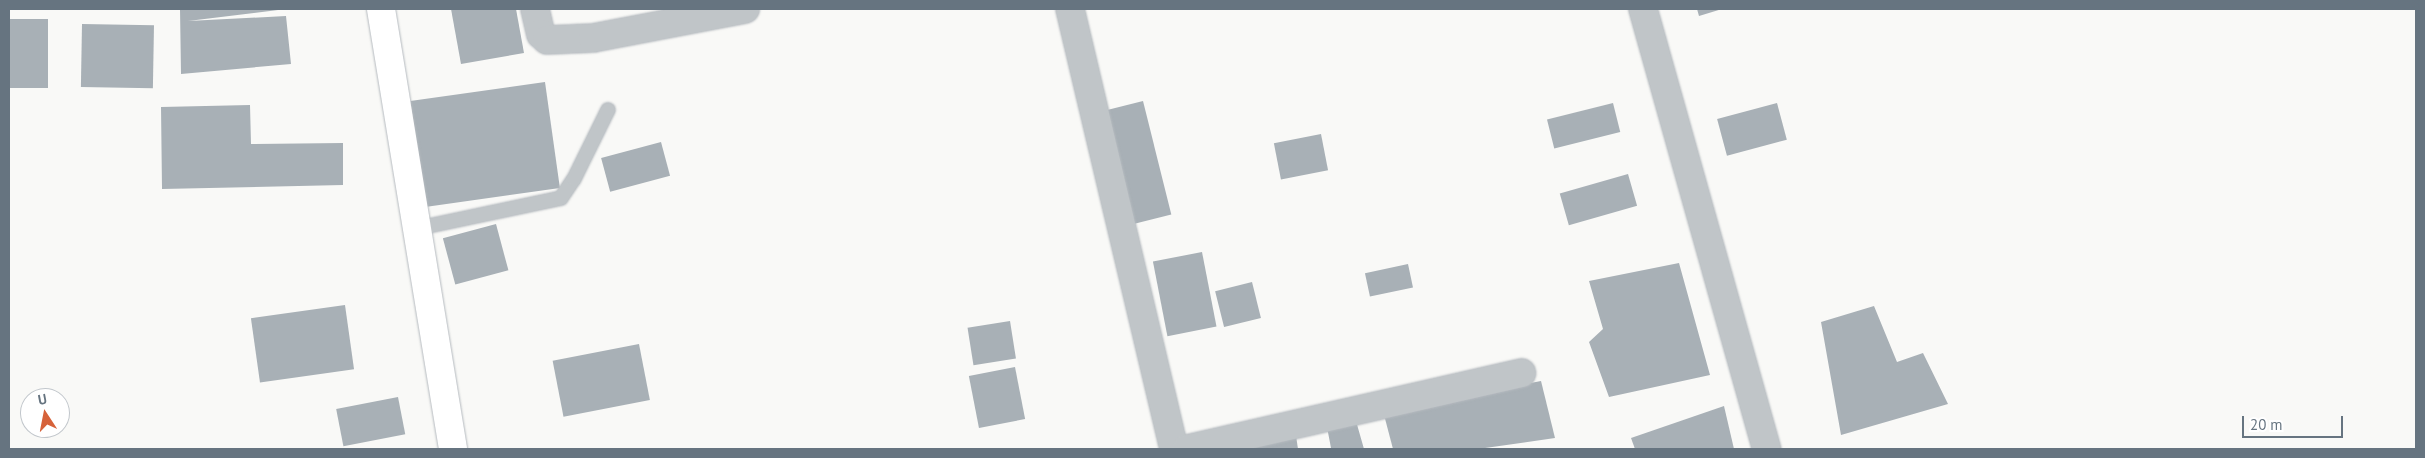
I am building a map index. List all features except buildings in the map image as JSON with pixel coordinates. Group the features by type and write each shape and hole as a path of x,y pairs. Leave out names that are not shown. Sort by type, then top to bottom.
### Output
{"street":[{"path":"381,9 419,228 453,449"},
{"path":"535,9 541,34 547,40 594,38 745,9"},
{"path":"1070,9 1174,449"},
{"path":"1643,9 1767,449"},
{"path":"1186,449 1521,373"}],"lane":[{"path":"419,228 561,198 574,179 608,110"}]}
